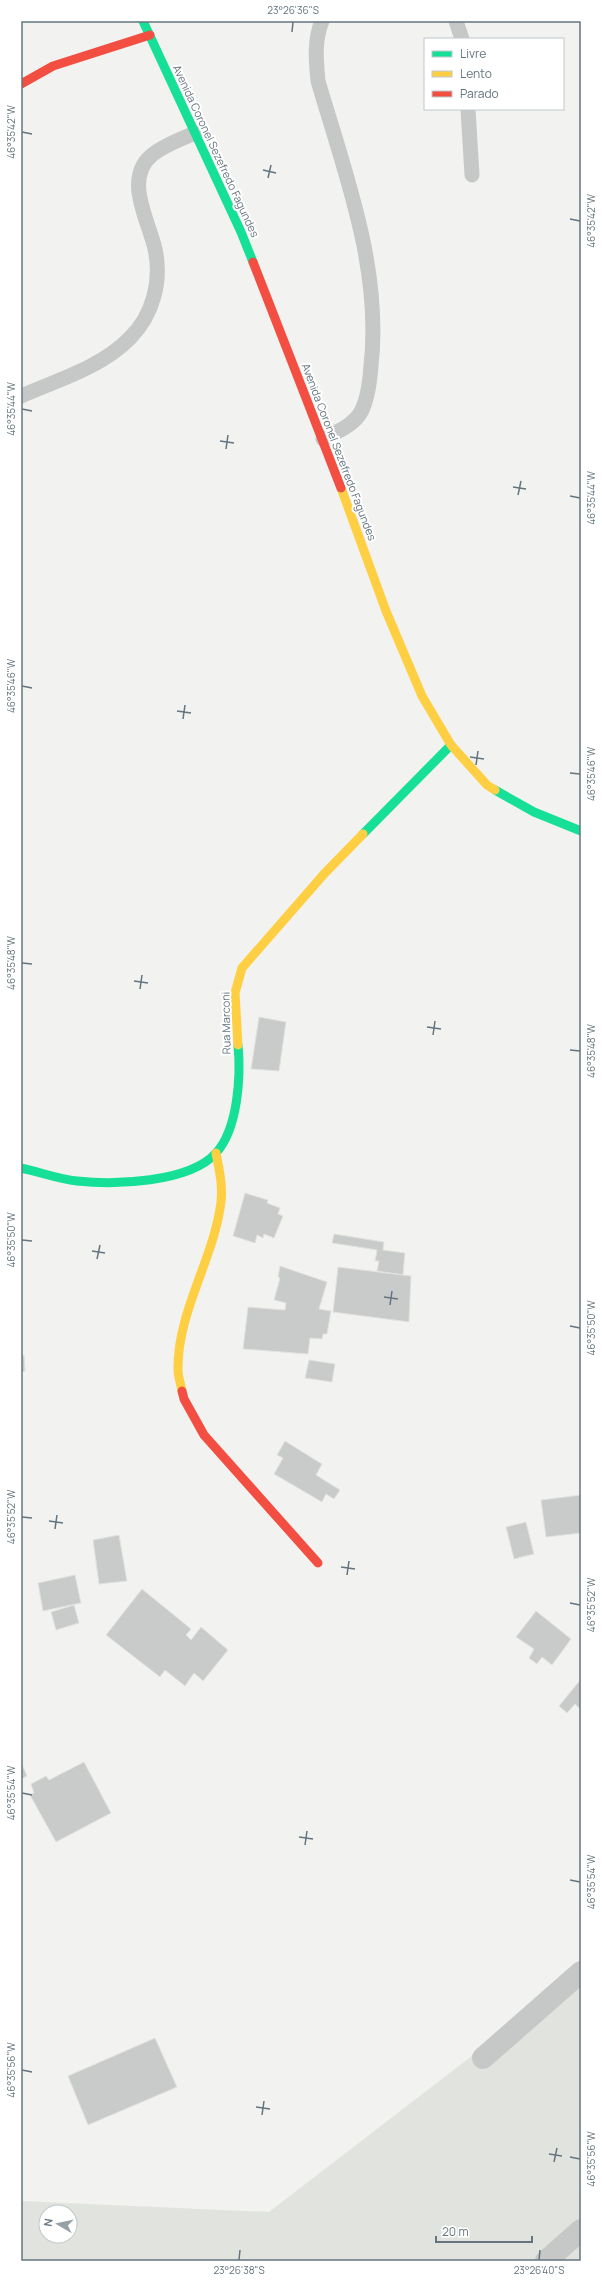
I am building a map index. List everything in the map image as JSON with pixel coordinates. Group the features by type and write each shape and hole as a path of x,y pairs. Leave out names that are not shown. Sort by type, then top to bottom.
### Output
{"street":[{"name":"Avenida Coronel Sezefredo Fagundes","path":"143,21 241,232 323,439 386,611 422,696 451,745 487,784 534,812 581,831"},
{"path":"21,84 53,66 150,36"},
{"name":"Rua Marconi","path":"21,1168 76,1181 125,1183 181,1173 204,1163 216,1153 229,1128 237,1089 239,1060 236,994 240,972 250,957 324,874 451,745"},
{"path":"216,1153 221,1178 221,1201 217,1220 181,1338 178,1371 184,1399 204,1435 318,1564"},
{"path":"483,2058 581,1972"},
{"path":"546,2261 581,2230"}],"lane":[{"path":"322,21 319,29 316,58 318,82 363,241 370,282 373,344 369,383 362,411 346,427 323,439"},
{"path":"456,21 462,38"},
{"path":"468,110 472,175"},
{"path":"21,396 96,363 114,352 143,322 153,302 158,276 155,249 140,201 138,188 141,171 151,156 195,133"}],"shaded area":[{"path":"581,1972 581,2261 21,2261 21,2201 269,2212"}],"building":[{"path":"259,1017 286,1022 279,1071 251,1069"},
{"path":"245,1193 268,1200 267,1203 280,1208 278,1214 283,1216 274,1238 264,1234 263,1238 257,1235 255,1243 233,1236"},
{"path":"334,1234 384,1242 383,1250 405,1253 403,1275 377,1271 379,1261 375,1261 377,1250 332,1243"},
{"path":"280,1266 327,1282 319,1309 331,1311 327,1334 323,1334 322,1339 310,1338 308,1354 243,1349 248,1307 285,1310 286,1303 274,1300 280,1278 278,1277"},
{"path":"338,1267 411,1276 409,1322 333,1312"},
{"path":"24,1355 25,1371 21,1372 21,1356"},
{"path":"309,1360 335,1364 332,1382 305,1378"},
{"path":"285,1441 322,1464 316,1475 340,1490 334,1499 326,1494 322,1502 274,1474 283,1458 277,1455"},
{"path":"581,1495 581,1533 546,1537 541,1500"},
{"path":"526,1522 534,1554 514,1559 506,1527"},
{"path":"119,1535 127,1581 99,1584 93,1540"},
{"path":"75,1575 81,1603 43,1611 38,1583"},
{"path":"142,1589 191,1629 186,1635 191,1640 201,1627 228,1650 203,1681 194,1673 185,1686 165,1670 160,1677 106,1635"},
{"path":"74,1605 79,1623 56,1630 51,1612"},
{"path":"536,1611 571,1639 552,1665 542,1657 537,1664 529,1658 534,1649 516,1637"},
{"path":"581,1679 581,1710 575,1704 567,1713 559,1706"},
{"path":"21,1762 27,1776 21,1779"},
{"path":"84,1762 111,1813 56,1842 30,1795 34,1793 31,1784 46,1776 49,1780"},
{"path":"155,2038 177,2087 88,2125 68,2076"}],"traffic: fast":[{"path":"143,21 241,232 253,262"},
{"path":"363,834 451,745"},
{"path":"495,790 534,812 581,831"},
{"path":"21,1168 70,1180 111,1183 150,1180 170,1176 188,1171 204,1163 216,1153 229,1130 236,1102 238,1086 238,1045"}],"traffic: slow":[{"path":"341,488 386,611 422,696 451,745 487,785 495,790"},
{"path":"238,1045 235,993 242,968 324,874 363,834"},
{"path":"182,1391 178,1370 179,1348 183,1327 211,1244 221,1202 221,1183 216,1153"}],"traffic: jam":[{"path":"21,84 53,66 150,35"},
{"path":"253,262 341,488"},
{"path":"182,1391 184,1399 204,1435 318,1563"}]}
